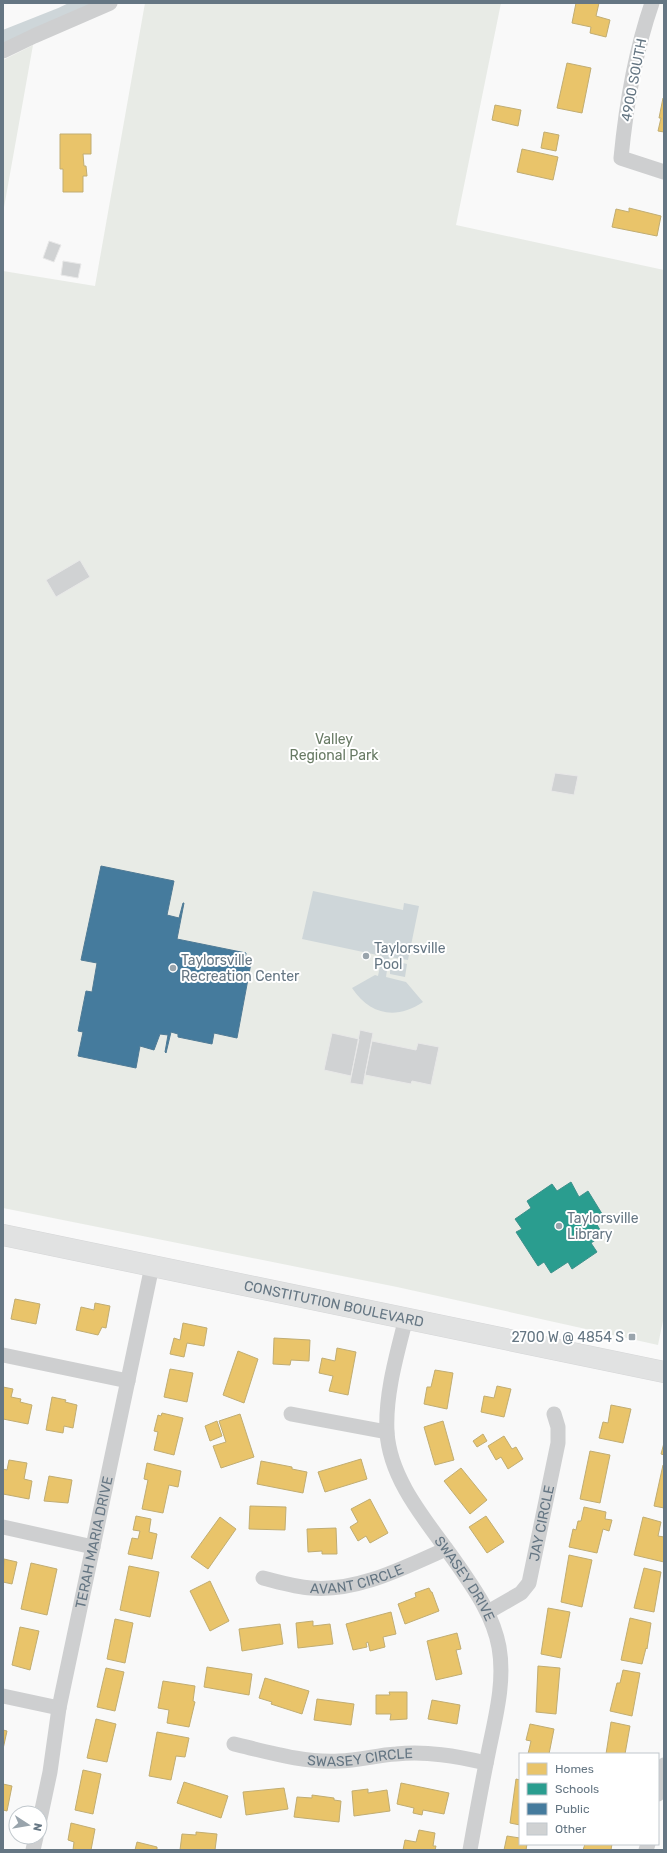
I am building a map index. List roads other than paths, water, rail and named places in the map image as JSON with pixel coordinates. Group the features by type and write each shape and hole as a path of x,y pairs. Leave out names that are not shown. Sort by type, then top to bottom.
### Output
{"main road":[{"name":"CONSTITUTION BOULEVARD","path":"3,1235 664,1372"}],"street":[{"path":"3,51 110,3"},
{"name":"4900 SOUTH","path":"652,3 645,24 625,121 621,158 664,172"},
{"name":"TERAH MARIA DRIVE","path":"43,1805 50,1772 59,1708 152,1266"},
{"name":"SWASEY DRIVE","path":"406,1318 390,1392 387,1432 392,1457 401,1479 414,1502 488,1612 495,1629 499,1648 501,1670 500,1692 470,1850"},
{"path":"3,1355 128,1381"},
{"path":"291,1414 387,1432"},
{"name":"JAY CIRCLE","path":"488,1612 521,1593 529,1583 558,1442 558,1427 554,1414"},
{"path":"3,1528 93,1547"},
{"name":"AVANT CIRCLE","path":"263,1578 311,1588 350,1586 417,1562 446,1549"},
{"path":"3,1696 59,1708"},
{"name":"SWASEY CIRCLE","path":"234,1744 321,1761 339,1762 395,1754 415,1753 437,1754 486,1762"},
{"path":"659,1789 664,1765"}],"waterway":[{"path":"3,38 61,15 86,3"}],"place":[{"name":"Taylorsville Pool","path":"366,956"},
{"name":"Taylorsville Recreation Center","path":"173,968"},
{"name":"Taylorsville Library","path":"559,1226"},
{"name":"2700 W @ 4854 S","path":"632,1337"}],"park label":[{"name":"Valley Regional Park","path":"334,748"}]}
